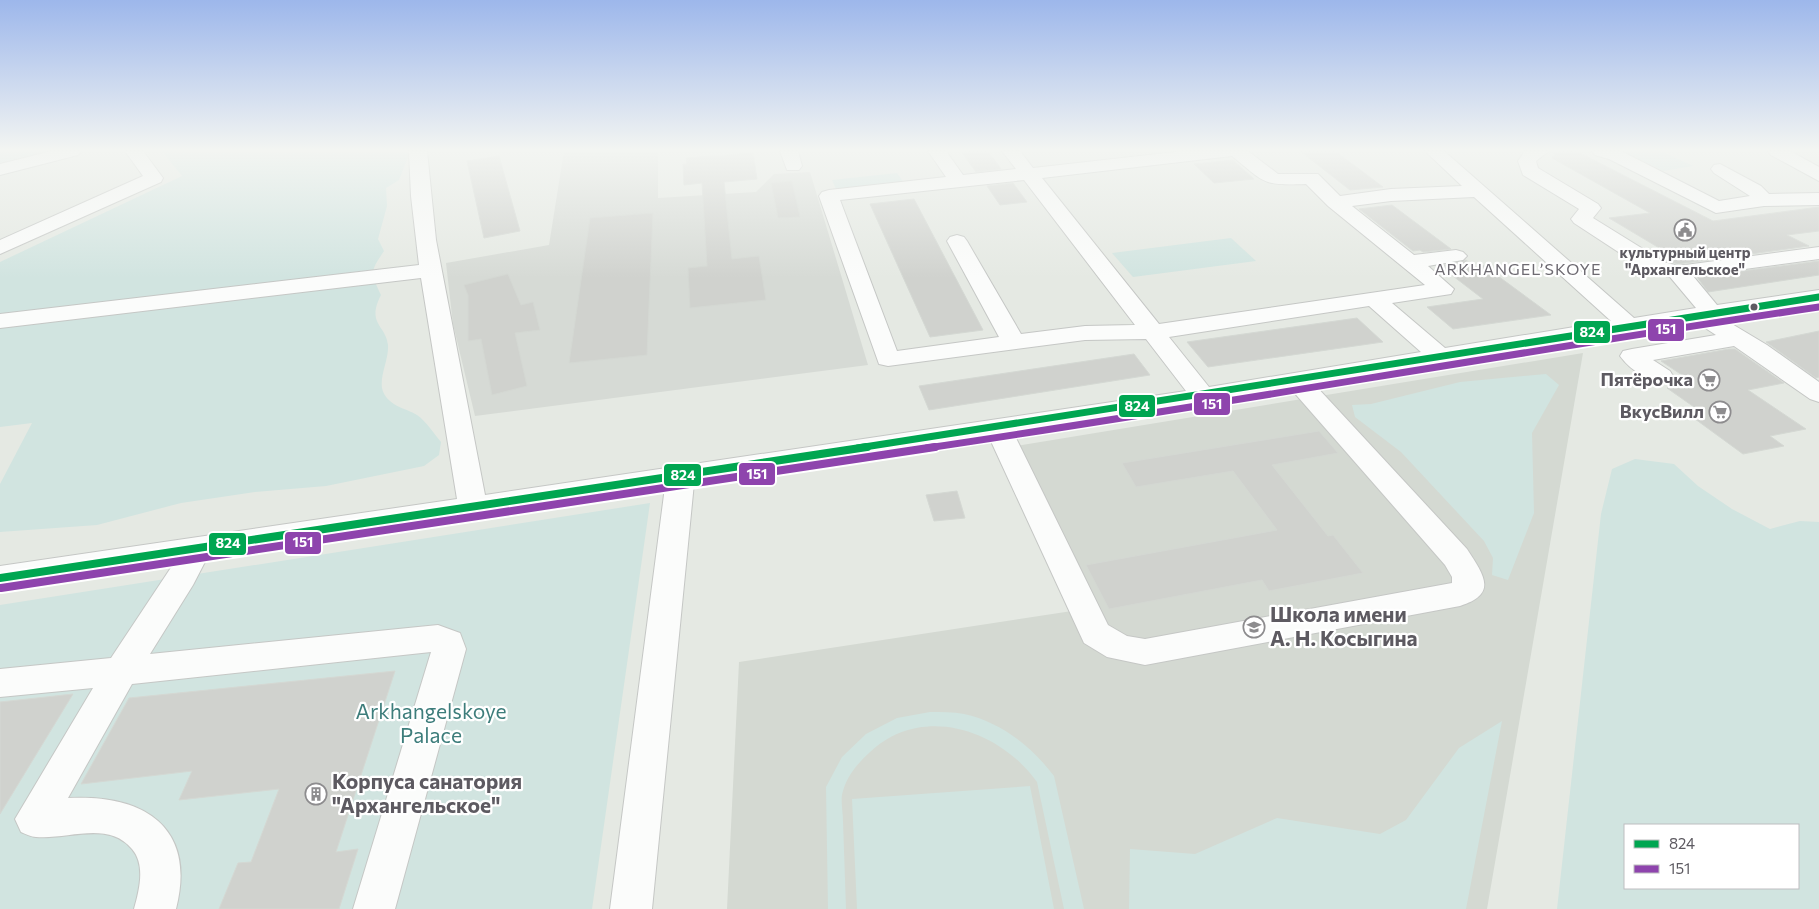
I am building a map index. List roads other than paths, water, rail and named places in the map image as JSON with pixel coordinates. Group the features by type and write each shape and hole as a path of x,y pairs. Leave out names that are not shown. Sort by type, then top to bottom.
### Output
{"street":[{"path":"0,248 120,193"},
{"path":"420,193 440,327 467,462 472,506"},
{"path":"850,193 829,196 888,359 1085,333 1152,332 1443,289 1326,193"},
{"path":"1045,193 1202,396"},
{"path":"1335,202 1391,195 1426,193"},
{"path":"1482,193 1629,325"},
{"path":"1567,193 1591,208 1581,218 1657,267 1678,272 1819,253"},
{"path":"1690,193 1716,207 1764,200 1819,199"},
{"path":"1757,193 1764,200"},
{"path":"957,241 1014,342"},
{"path":"1409,262 1456,256"},
{"path":"0,321 431,270"},
{"path":"1678,272 1705,313 1819,394"},
{"path":"0,578 998,428 1298,381 1629,325 1819,297"},
{"path":"1374,298 1440,357"},
{"path":"1661,376 1632,356 1738,338"},
{"path":"998,428 1096,634 1106,642 1125,651 1145,652 1460,594 1468,590 1468,576 1456,557 1298,381"},
{"path":"631,909 681,475"},
{"path":"155,909 161,889 160,856 144,832 116,818 78,816 35,819 121,671 182,577 197,548"},
{"path":"0,683 420,639 438,638 448,642 449,649 374,909"}],"place":[{"name":"культурный центр \"Архангельское\"","path":"1685,230"},
{"name":"Пятёрочка","path":"1709,380"},
{"name":"ВкусВилл","path":"1720,412"},
{"name":"Школа имени А. Н. Косыгина","path":"1254,627"},
{"name":"Корпуса санатория \"Архангельское\"","path":"316,794"}],"district":[{"name":"ARKHANGEL’SKOYE","path":"1518,269"}],"park label":[{"name":"Arkhangelskoye Palace","path":"431,724"}]}
